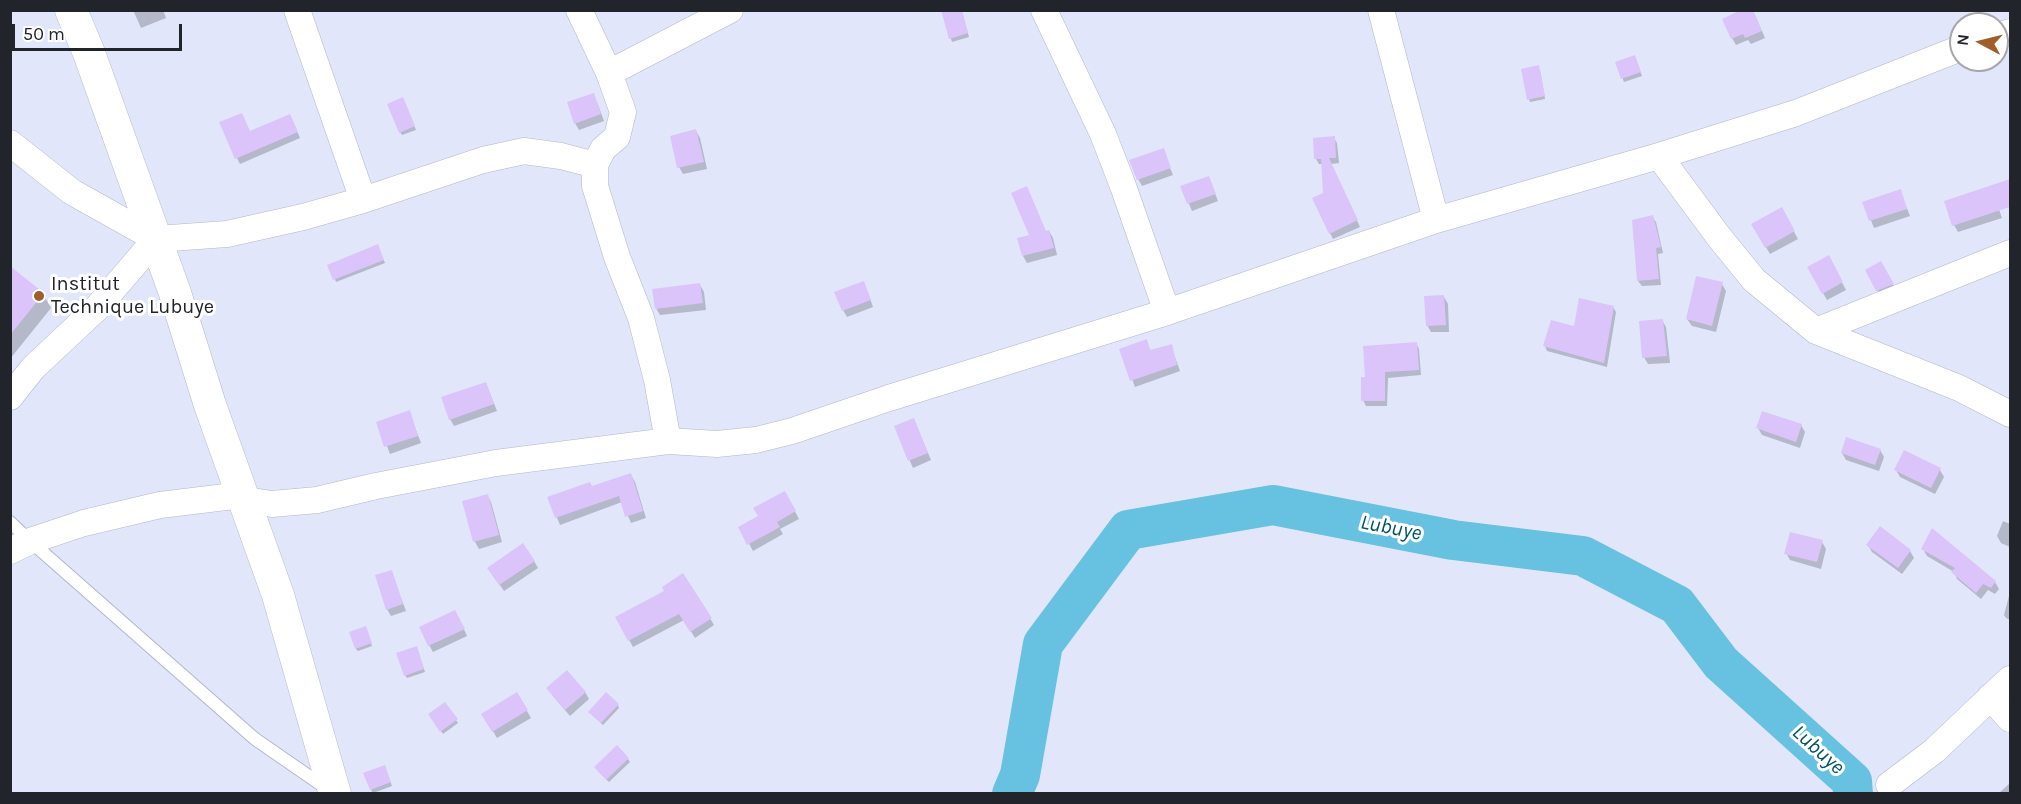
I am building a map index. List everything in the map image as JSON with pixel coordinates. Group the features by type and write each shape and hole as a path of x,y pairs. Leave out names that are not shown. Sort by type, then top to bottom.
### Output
{"street":[{"path":"71,10 89,53 175,292 210,405 278,595 335,794"},
{"path":"297,10 363,200"},
{"path":"579,10 609,73 623,112 617,137 603,149 595,165 595,186 617,256 641,318 657,380 668,441"},
{"path":"609,73 730,10"},
{"path":"1044,10 1102,134 1123,186 1167,312"},
{"path":"1381,10 1436,220"},
{"path":"20,546 84,523 160,505 242,495 252,501 272,504 317,500 496,463 668,441 717,444 756,440 792,431 900,394 1167,312 1436,220 1659,156 1796,113 1949,53"},
{"path":"10,143 72,192 156,239 227,234 303,217 363,200 483,160 524,151 561,156 595,165"},
{"path":"1659,156 1754,280 1816,331 1959,387 2010,414"},
{"path":"10,397 33,368 96,309 156,239"},
{"path":"1816,331 2010,253"},
{"path":"1888,785 1934,751 2010,679"},
{"path":"1990,698 2010,718"}],"lane":[{"path":"10,522 20,546 255,739 335,794"}],"building":[{"path":"941,10 962,10 968,33 949,39"},
{"path":"1741,10 1753,10 1762,31 1745,38 1743,34 1731,39 1722,19"},
{"path":"1635,55 1641,72 1621,79 1615,62"},
{"path":"1539,65 1545,96 1527,100 1521,69"},
{"path":"594,93 601,114 574,124 567,102"},
{"path":"403,97 415,126 399,133 387,104"},
{"path":"242,113 250,131 290,114 298,132 235,159 219,122"},
{"path":"696,129 704,162 677,168 670,136"},
{"path":"1335,136 1336,158 1329,158 1358,220 1329,234 1312,198 1323,193 1321,159 1314,159 1313,138"},
{"path":"1164,148 1171,168 1137,180 1129,160"},
{"path":"1209,176 1216,194 1187,204 1180,186"},
{"path":"2010,179 2010,207 1952,226 1944,201"},
{"path":"1027,186 1046,231 1049,230 1054,248 1022,256 1017,238 1029,235 1011,193"},
{"path":"1901,189 1907,209 1869,221 1862,202"},
{"path":"1782,207 1795,231 1765,248 1751,224"},
{"path":"1653,215 1661,247 1656,248 1659,279 1637,281 1632,220"},
{"path":"378,244 384,260 333,280 327,265"},
{"path":"1829,255 1843,282 1822,294 1807,267"},
{"path":"1881,261 1894,284 1876,291 1865,270"},
{"path":"10,266 44,293 10,335"},
{"path":"1696,276 1723,282 1712,326 1686,319"},
{"path":"864,281 871,300 842,311 834,292"},
{"path":"700,283 703,303 655,309 652,289"},
{"path":"1444,295 1446,325 1426,326 1424,296"},
{"path":"1579,298 1614,306 1604,363 1543,346 1551,320 1574,326"},
{"path":"1663,319 1667,356 1642,358 1639,321"},
{"path":"1147,339 1150,350 1172,344 1177,365 1130,381 1119,349"},
{"path":"1417,342 1419,370 1385,372 1385,401 1361,401 1361,377 1365,377 1363,346"},
{"path":"486,382 494,404 449,420 441,397"},
{"path":"410,410 418,436 384,447 376,422"},
{"path":"1762,411 1802,424 1796,442 1756,428"},
{"path":"914,418 928,453 908,461 894,426"},
{"path":"1846,437 1881,449 1875,465 1841,453"},
{"path":"1904,450 1941,468 1931,488 1894,470"},
{"path":"631,473 643,511 625,517 619,496 555,518 547,497 590,482 592,486"},
{"path":"785,491 796,511 777,522 780,527 747,545 738,527 758,516 753,508"},
{"path":"488,494 499,535 473,542 462,501"},
{"path":"1880,526 1911,550 1898,568 1866,545"},
{"path":"1932,528 1996,581 1991,588 1983,584 1976,593 1951,572 1955,568 1921,549"},
{"path":"1790,532 1823,540 1817,562 1784,554"},
{"path":"523,543 535,561 499,585 487,568"},
{"path":"392,570 403,604 386,610 375,575"},
{"path":"683,573 712,618 690,632 679,614 628,641 615,617 664,591 662,587"},
{"path":"455,610 465,629 428,646 419,627"},
{"path":"366,626 372,643 355,649 349,632"},
{"path":"417,646 424,669 404,676 396,653"},
{"path":"567,670 586,692 565,710 546,688"},
{"path":"517,692 528,710 492,732 481,714"},
{"path":"606,692 619,704 601,723 588,712"},
{"path":"445,702 458,719 440,732 428,714"},
{"path":"617,745 629,758 606,780 594,767"},
{"path":"385,765 391,782 370,790 363,773"}],"waterway":[{"name":"Lubuye","path":"1012,794 1020,775 1043,644 1128,530 1273,505 1453,540 1583,556 1677,605 1721,663 1852,781 1853,794"}],"place":[{"name":"Institut Technique Lubuye","path":"39,296"}]}
